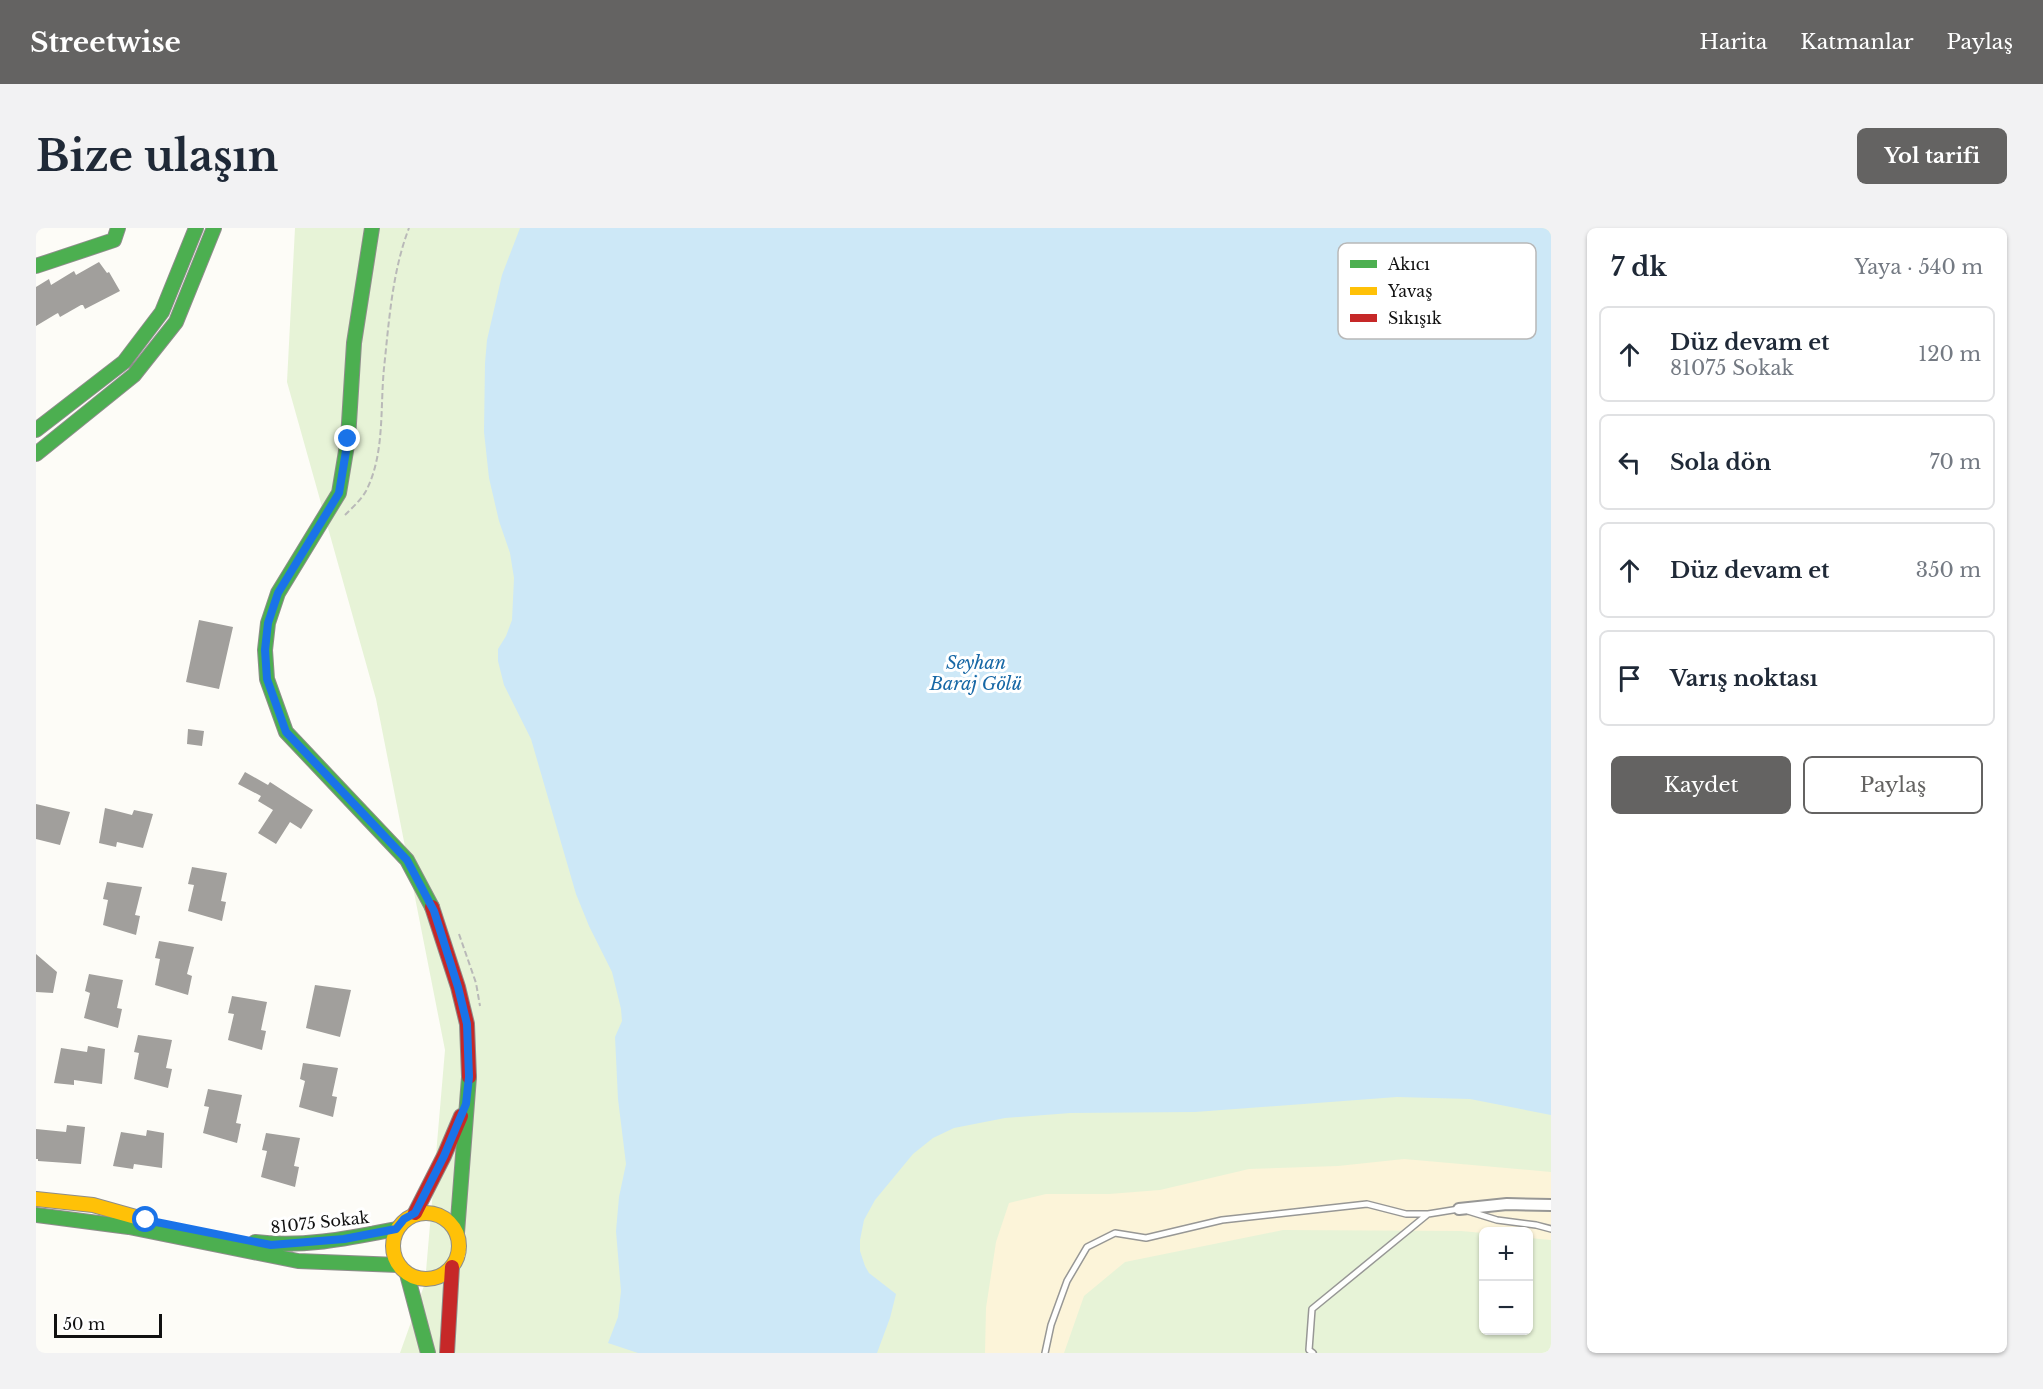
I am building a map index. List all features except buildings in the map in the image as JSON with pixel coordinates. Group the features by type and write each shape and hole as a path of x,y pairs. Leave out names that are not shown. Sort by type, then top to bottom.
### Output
{"street":[{"path":"36,266 114,240 118,228"},
{"path":"36,430 124,362 162,312 196,228"},
{"path":"36,454 134,375 176,322 214,228"},
{"path":"372,228 354,343 348,439 339,493 278,593 268,623 265,650 267,679 286,732 407,860 434,911 458,987 467,1024 469,1077 461,1239 447,1353"},
{"path":"415,1213 444,1156 466,1104"},
{"name":"81075 Sokak","path":"36,1199 93,1205 146,1220 271,1245 344,1239 396,1229"},
{"path":"1459,1209 1507,1204 1551,1204"},
{"path":"428,1353 403,1270 392,1247 396,1229 404,1219 415,1213 428,1212 440,1215 450,1222 461,1239"},
{"name":"81075 Sokak","path":"36,1215 129,1227 298,1262 403,1270"},
{"path":"403,1270 418,1279 431,1279 457,1265"}],"lane":[{"path":"1045,1353 1051,1325 1066,1281 1087,1247 1115,1233 1146,1238 1222,1220 1367,1204 1406,1214 1428,1214 1459,1209 1497,1220 1551,1229"},
{"path":"1313,1353 1309,1350 1312,1309 1428,1214"}],"path":[{"path":"341,519 365,491 375,469 380,436 384,369 399,254 409,228"},
{"path":"457,927 477,984 480,1006"},
{"path":"457,1265 461,1239"}],"green space":[{"name":"Seyhan Baraj Gölü","path":"295,228 1551,228 1551,1353 400,1353 425,1283 445,1050 376,699 287,382"}],"sand":[{"path":"1404,1159 1551,1172 1551,1240 1533,1238 1533,1227 1479,1227 1479,1233 1283,1230 1125,1262 1084,1296 1064,1353 985,1353 986,1308 996,1242 1009,1203 1046,1194 1109,1194 1160,1190 1249,1169 1338,1166"}],"water":[{"name":"Seyhan Baraj Gölü","path":"520,228 1551,228 1551,1115 1470,1099 1397,1097 1195,1112 1070,1113 1005,1118 954,1128 933,1138 913,1154 875,1200 864,1220 860,1251 865,1266 869,1273 896,1294 877,1353 638,1353 608,1343 618,1317 621,1291 616,1231 619,1197 626,1164 618,1099 615,1037 622,1021 621,1009 612,972 576,894 531,739 504,685 498,661 498,649 512,620 514,578 510,553 499,521 489,478 484,432 487,340 502,275"}],"traffic: fast":[{"path":"36,266 114,240 118,228"},
{"path":"36,430 124,362 162,312 196,228"},
{"path":"36,454 134,375 176,322 214,228"},
{"path":"372,228 354,343 348,439 339,493 278,593 268,623 265,650 267,679 286,732 407,860 432,907"},
{"path":"457,1233 469,1077"},
{"path":"36,1215 129,1227 298,1261 398,1265"},
{"path":"255,1242 308,1243 396,1229"},
{"path":"407,1274 428,1353"}],"traffic: slow":[{"path":"36,1199 93,1205 150,1221"},
{"path":"419,1213 433,1213 445,1218 454,1227 459,1246 457,1259 450,1270 433,1279 419,1279 407,1274 398,1265 393,1253 393,1239 398,1227 407,1218 419,1213"}],"traffic: jam":[{"path":"432,907 458,987 467,1024 469,1077"},
{"path":"415,1213 461,1116"},
{"path":"447,1353 452,1267"}],"route":[{"path":"146,1220 271,1245 344,1239 396,1229 404,1219 415,1213 444,1156 466,1104 469,1077 467,1024 434,911 407,860 286,732 267,679 265,650 268,623 278,593 339,493 348,439"}]}
